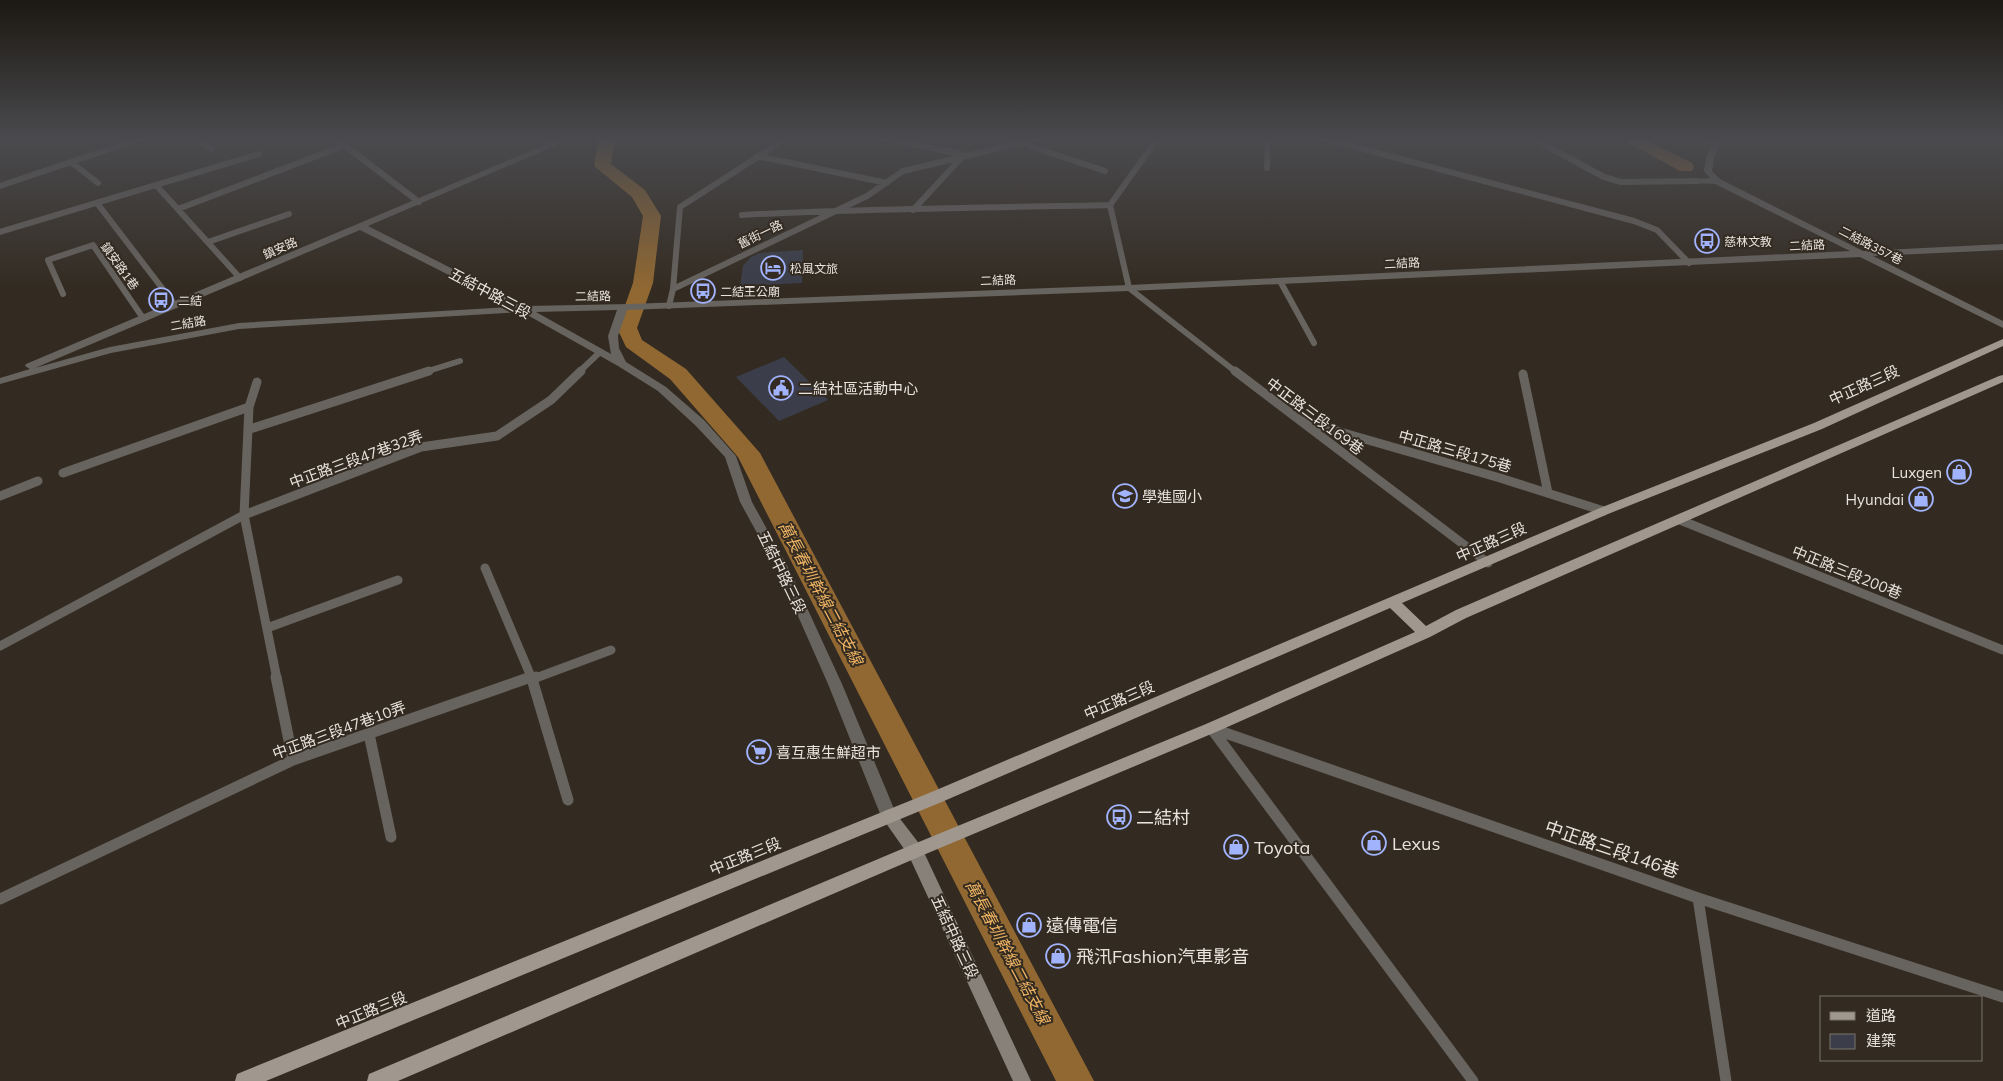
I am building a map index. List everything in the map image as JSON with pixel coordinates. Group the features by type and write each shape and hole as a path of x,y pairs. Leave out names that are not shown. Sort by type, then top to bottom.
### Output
{"main road":[{"name":"中正路三段","path":"244,1081 889,816 1488,563 1604,511 1818,426 2003,342"},
{"path":"376,1081 915,851 1211,728 1425,633 1461,614 2003,378"},
{"path":"1393,603 1425,633"}],"street":[{"name":"鎮安路","path":"0,380 451,188"},
{"name":"二結路357巷","path":"1733,188 2003,326"},
{"name":"五結中路三段","path":"362,226 524,309 599,353 622,364 662,389 700,423 730,456 746,502 785,573 835,684 889,816 915,851 1022,1081"},
{"name":"二結路","path":"0,380 110,350 239,326 524,309 626,308 1129,288 2003,247"},
{"path":"622,364 612,347 614,329 626,308"}],"lane":[{"path":"0,232 145,188"},
{"path":"159,188 240,278"},
{"path":"178,209 232,188"},
{"path":"401,188 419,202"},
{"path":"669,306 680,207 708,188"},
{"name":"舊街一路","path":"672,289 868,196 879,188"},
{"path":"913,210 933,188"},
{"path":"1122,188 1110,205 1129,288"},
{"path":"1512,188 1634,221 1657,230 1689,263"},
{"path":"97,203 175,305"},
{"path":"742,215 840,209 913,210 1110,205"},
{"path":"208,242 289,214"},
{"name":"鎮安路1巷","path":"63,294 48,260 93,245 143,318"},
{"path":"1280,281 1314,343"},
{"name":"中正路三段169巷","path":"1129,288 1297,420 1488,563"},
{"name":"中正路三段47巷32弄","path":"0,646 244,515 421,447 497,436 551,400 599,353"},
{"path":"250,429 460,361"},
{"path":"1523,374 1548,493"},
{"path":"257,382 249,407 250,429 244,515 293,760"},
{"path":"63,472 249,407"},
{"name":"中正路三段175巷","path":"1297,420 1604,511"},
{"path":"0,496 38,481"},
{"name":"中正路三段200巷","path":"1680,520 2003,650"},
{"path":"485,568 532,679 568,800"},
{"path":"267,628 398,580"},
{"name":"中正路三段47巷10弄","path":"0,899 293,760 532,679 611,650"},
{"path":"1211,728 1473,1081"},
{"name":"中正路三段146巷","path":"1211,728 1698,898 2003,997"},
{"path":"369,734 391,837"},
{"path":"1698,898 1726,1081"}],"building":[{"name":"松風文旅","path":"803,250 802,283 740,286 743,266 751,257 760,253"},
{"name":"二結社區活動中心","path":"784,357 828,400 779,421 736,377"}],"waterway":[{"name":"萬長春圳幹線二結支線","path":"632,188 639,194 652,216 643,283 627,328 633,343 678,374 748,453 1076,1081"}],"place":[{"name":"慈林文教","path":"1707,241"},
{"name":"松風文旅","path":"773,268"},
{"name":"二結王公廟","path":"703,291"},
{"name":"二結","path":"161,300"},
{"name":"二結社區活動中心","path":"781,388"},
{"name":"Luxgen","path":"1959,472"},
{"name":"學進國小","path":"1125,496"},
{"name":"Hyundai","path":"1921,499"},
{"name":"喜互惠生鮮超市","path":"759,752"},
{"name":"二結村","path":"1119,817"},
{"name":"Lexus","path":"1374,843"},
{"name":"Toyota","path":"1236,847"},
{"name":"遠傳電信","path":"1029,925"},
{"name":"飛汛Fashion汽車影音","path":"1058,956"}]}
